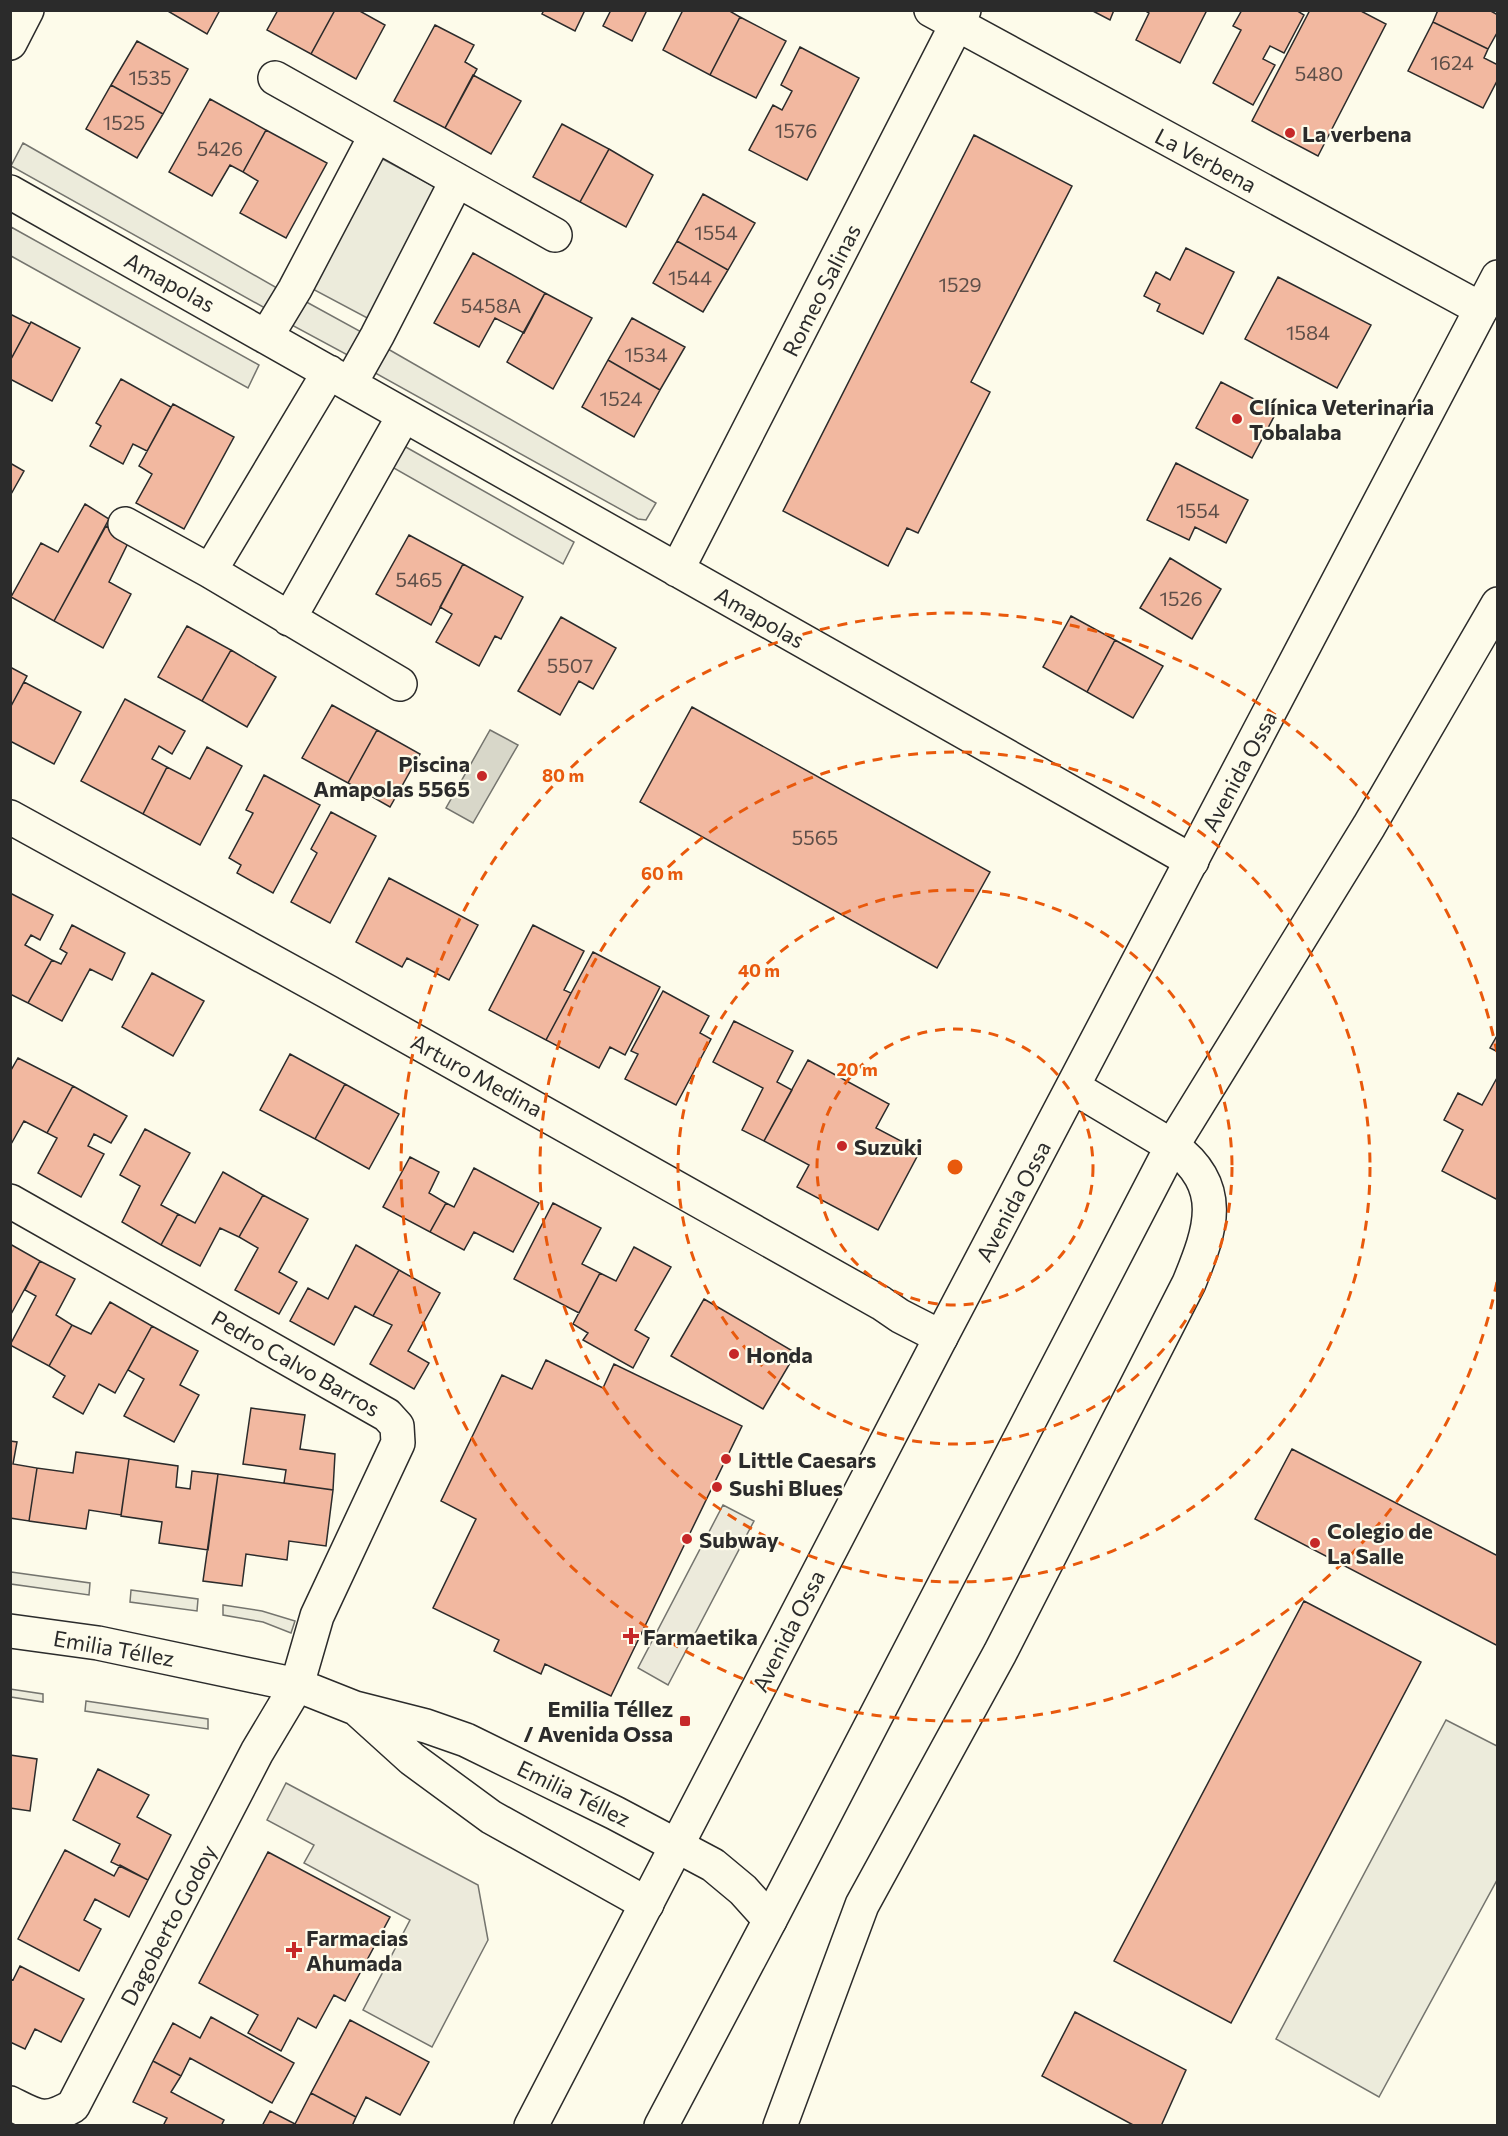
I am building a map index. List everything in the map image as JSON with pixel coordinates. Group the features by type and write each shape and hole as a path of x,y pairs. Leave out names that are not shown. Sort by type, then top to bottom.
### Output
{"street":[{"path":"10,43 27,10"},
{"name":"La Verbena","path":"951,15 1481,309"},
{"name":"Romeo Salinas","path":"677,570 951,15"},
{"path":"275,78 555,236"},
{"path":"266,337 295,289 376,135"},
{"path":"210,571 339,378 377,336 457,180"},
{"name":"Amapolas","path":"10,192 1192,861"},
{"name":"Avenida Ossa","path":"531,2126 941,1336 1497,277"},
{"path":"289,619 404,415"},
{"path":"125,524 210,571 400,684"},
{"path":"661,2126 1172,1146 1363,836 1497,604"},
{"name":"Arturo Medina","path":"10,817 359,1009 881,1303 900,1316 941,1336"},
{"path":"780,2126 862,1905 1000,1653 1183,1293 1201,1252 1209,1224 1210,1203 1204,1181 1196,1167 1185,1155 1073,1087"},
{"name":"Pedro Calvo Barros","path":"10,1201 387,1415 397,1426 398,1443 317,1617 297,1686"},
{"name":"Emilia Téllez","path":"10,1631 98,1643 297,1686 355,1708 426,1726 466,1740 678,1845 712,1865 744,1890 770,1920"},
{"name":"Dagoberto Godoy","path":"10,2103 36,2117 56,2116 73,2106 257,1752 297,1686"},
{"name":"Emilia Téllez","path":"355,1708 412,1760 491,1817 647,1904"}],"shaded area":[{"path":"23,143 284,292 272,312 11,166"},
{"path":"377,156 441,190 371,320 307,286"},
{"path":"11,227 259,365 248,388 11,256"},
{"path":"301,299 365,334 353,358 288,323"},
{"path":"381,345 656,503 646,520 638,519 368,369"},
{"path":"404,446 574,542 563,564 392,467"},
{"name":"Piscina Amapolas 5565","path":"490,730 518,745 473,823 446,808"},
{"path":"723,1505 754,1521 668,1685 638,1668"},
{"path":"11,1572 90,1583 89,1595 11,1584"},
{"path":"131,1590 198,1599 197,1611 130,1602"},
{"path":"223,1605 262,1611 295,1621 291,1633 263,1622 223,1615"},
{"path":"10,1689 43,1694 43,1702 11,1697"},
{"path":"86,1701 208,1719 208,1729 85,1711"},
{"path":"1446,1720 1497,1746 1497,1880 1379,2097 1276,2039"},
{"path":"286,1783 478,1885 488,1940 432,2047 363,2010 410,1920 304,1863 314,1845 267,1820"}],"building":[{"path":"166,10 220,10 207,34"},
{"path":"278,10 335,10 311,54 267,30"},
{"path":"335,10 358,10 385,25 356,79 311,54"},
{"path":"544,10 585,10 575,31 542,14"},
{"path":"611,10 647,10 632,41 603,26"},
{"path":"683,10 728,10 740,17 710,75 663,50"},
{"path":"1091,10 1114,10 1110,20"},
{"path":"1144,10 1207,10 1180,63 1136,40 1149,13"},
{"path":"1242,10 1296,10 1304,15 1284,53 1270,46 1263,59 1275,65 1253,105 1213,83 1241,30 1233,26"},
{"path":"1310,10 1359,10 1386,24 1318,156 1252,121"},
{"path":"1438,10 1489,10 1498,15 1498,31 1488,49 1433,22"},
{"path":"740,17 786,41 756,98 710,75"},
{"path":"1433,22 1488,49 1484,58 1498,65 1498,79 1483,108 1408,71"},
{"path":"435,25 474,45 465,62 477,69 445,128 394,101"},
{"path":"137,41 188,69 163,114 111,85"},
{"path":"800,47 859,78 807,180 749,150 773,105 782,110 792,91 781,85"},
{"path":"473,75 521,101 491,154 445,128"},
{"path":"111,85 163,114 137,158 86,129"},
{"path":"210,99 266,130 243,172 230,165 212,196 169,172"},
{"path":"562,124 609,149 580,202 533,177"},
{"path":"266,130 327,163 286,238 240,213 258,181 243,172"},
{"path":"974,135 1072,186 971,382 990,392 918,533 907,528 888,566 783,511"},
{"path":"609,149 653,175 626,227 580,202"},
{"path":"703,194 755,223 728,270 677,241"},
{"path":"677,241 728,270 703,312 653,283"},
{"path":"1186,248 1234,272 1203,334 1157,311 1160,304 1144,296 1156,272 1170,280"},
{"path":"473,253 545,293 524,333 495,318 479,347 434,323"},
{"path":"1278,277 1371,325 1337,388 1245,339"},
{"path":"545,293 592,318 553,389 507,362"},
{"path":"10,314 30,324 10,361"},
{"path":"632,318 685,347 660,390 608,360"},
{"path":"31,322 80,348 52,401 10,379 10,361"},
{"path":"608,360 660,390 634,437 582,407"},
{"path":"121,379 171,407 147,451 133,444 123,464 90,446 101,426 96,423"},
{"name":"Clínica Veterinaria Tobalaba","path":"1221,382 1277,411 1252,458 1196,428"},
{"path":"173,404 234,437 184,529 136,503 152,474 139,466"},
{"path":"10,463 24,471 10,496"},
{"path":"1176,463 1248,500 1226,543 1195,527 1189,540 1147,520"},
{"path":"85,504 109,519 54,621 11,597 41,543 58,552"},
{"path":"106,526 130,539 109,582 131,594 103,648 54,621"},
{"path":"409,535 463,564 431,625 376,594"},
{"path":"1170,558 1221,589 1192,639 1140,608"},
{"path":"463,564 523,597 501,639 495,636 479,666 436,642 452,614 440,607"},
{"path":"1071,616 1115,640 1087,692 1043,667"},
{"path":"561,617 616,648 593,689 579,681 560,715 518,691"},
{"path":"187,626 231,650 202,701 158,677"},
{"path":"1115,640 1163,666 1133,718 1087,692"},
{"path":"231,650 276,677 247,727 202,701"},
{"path":"10,667 27,676 10,708"},
{"path":"24,682 81,712 54,764 10,741 10,708"},
{"path":"125,699 185,731 172,754 159,746 152,759 167,767 143,814 81,781"},
{"path":"332,705 377,730 348,783 302,758"},
{"path":"692,707 990,872 937,968 640,802"},
{"path":"377,730 420,754 390,807 348,783"},
{"path":"207,747 242,766 200,845 143,814 167,767 190,779"},
{"path":"264,775 320,805 273,893 237,873 241,865 229,858 253,813 246,810"},
{"path":"331,812 376,836 330,923 291,902 317,853 311,849"},
{"path":"389,878 478,925 449,980 407,958 402,967 356,942"},
{"path":"10,893 53,915 40,940 31,935 25,945 52,960 28,1003 10,994"},
{"path":"72,925 125,953 112,980 90,969 62,1021 28,1003 52,960 61,964 67,953 60,949"},
{"path":"533,925 584,951 564,990 571,993 546,1040 489,1010"},
{"path":"593,952 660,987 625,1055 610,1047 599,1068 546,1040"},
{"path":"152,973 204,1001 173,1056 122,1027"},
{"path":"663,991 709,1016 700,1033 711,1039 676,1105 625,1079 638,1054 631,1051"},
{"path":"734,1021 793,1051 777,1082 792,1090 764,1141 742,1130 763,1088 713,1062"},
{"path":"1498,1034 1498,1052 1490,1048"},
{"path":"290,1054 345,1084 315,1139 260,1110"},
{"path":"18,1058 73,1086 47,1133 24,1121 10,1146 10,1072"},
{"name":"Suzuki","path":"808,1060 889,1104 876,1128 920,1151 878,1230 797,1187 809,1165 764,1141"},
{"path":"1498,1076 1498,1200 1442,1171 1463,1130 1444,1120 1458,1093 1482,1105"},
{"path":"345,1084 399,1114 369,1169 315,1139"},
{"path":"73,1086 127,1116 111,1143 94,1134 88,1146 104,1154 81,1197 38,1173 57,1138 47,1133"},
{"path":"145,1129 190,1153 161,1205 178,1214 161,1245 122,1222 140,1186 120,1175"},
{"path":"410,1157 439,1172 429,1193 446,1203 430,1232 383,1207"},
{"path":"474,1168 539,1203 513,1252 474,1232 464,1250 430,1232 446,1203 454,1207"},
{"path":"223,1172 263,1195 239,1237 220,1228 200,1266 161,1245 178,1214 195,1223"},
{"path":"263,1195 308,1219 279,1272 297,1282 279,1314 235,1290 258,1248 239,1237"},
{"path":"553,1203 601,1228 582,1264 600,1273 579,1313 514,1279"},
{"path":"10,1244 40,1261 10,1316"},
{"path":"356,1245 399,1270 373,1316 355,1306 334,1345 290,1321 308,1288 328,1299"},
{"path":"634,1247 671,1267 635,1330 649,1338 633,1368 583,1340 588,1333 573,1324 600,1273 616,1281"},
{"path":"40,1261 75,1279 56,1315 72,1325 49,1366 10,1345 36,1296 25,1290"},
{"path":"399,1270 440,1293 408,1351 429,1363 414,1389 370,1364 392,1325 373,1316"},
{"name":"Honda","path":"704,1299 796,1353 763,1409 671,1356"},
{"path":"110,1302 152,1326 115,1393 99,1384 83,1414 53,1397 65,1376 49,1366 72,1325 91,1334"},
{"path":"152,1326 198,1351 180,1385 199,1395 174,1442 124,1416 144,1379 128,1370"},
{"path":"546,1360 603,1388 614,1364 742,1426 611,1696 545,1664 541,1674 494,1651 499,1640 433,1608 476,1519 441,1501 502,1375 532,1389"},
{"path":"251,1408 305,1415 300,1449 335,1454 333,1490 284,1483 286,1470 243,1464"},
{"path":"10,1441 17,1442 13,1464 37,1468 29,1521 10,1518"},
{"path":"1292,1449 1498,1556 1498,1646 1255,1519"},
{"path":"76,1452 129,1459 121,1515 89,1510 86,1529 29,1521 37,1468 73,1473"},
{"path":"129,1459 178,1466 176,1487 190,1489 192,1471 218,1474 208,1550 159,1543 162,1522 121,1516"},
{"path":"218,1474 333,1490 326,1546 289,1541 287,1560 246,1554 242,1586 203,1581"},
{"path":"1304,1601 1421,1662 1231,2023 1114,1961"},
{"path":"10,1755 37,1759 30,1811 10,1808"},
{"path":"98,1769 149,1795 137,1817 171,1835 148,1880 111,1862 120,1844 73,1820"},
{"path":"65,1850 114,1876 120,1865 148,1880 129,1917 95,1899 84,1920 101,1929 79,1971 18,1939"},
{"name":"Farmacias Ahumada","path":"268,1852 390,1917 345,2001 334,1995 316,2028 298,2018 281,2051 248,2033 258,2015 199,1983"},
{"path":"20,1966 84,1999 61,2042 35,2029 25,2049 10,2042 10,1979 13,1980"},
{"path":"1075,2012 1186,2070 1161,2126 1135,2126 1042,2076"},
{"path":"211,2017 294,2063 272,2103 190,2058 181,2076 153,2061 173,2023 200,2038"},
{"path":"350,2020 429,2062 400,2115 366,2097 356,2117 311,2093"},
{"path":"153,2061 181,2076 171,2092 224,2120 221,2126 163,2126 167,2118 133,2102"},
{"path":"311,2093 356,2117 352,2126 262,2126 270,2111 295,2124"}],"place":[{"name":"La verbena","path":"1290,133"},
{"name":"Clínica Veterinaria Tobalaba","path":"1237,419"},
{"name":"Piscina Amapolas 5565","path":"482,776"},
{"name":"Suzuki","path":"842,1146"},
{"name":"Honda","path":"734,1354"},
{"name":"Little Caesars","path":"726,1459"},
{"name":"Sushi Blues","path":"717,1487"},
{"name":"Subway","path":"687,1539"},
{"name":"Colegio de La Salle","path":"1315,1543"},
{"name":"Farmaetika","path":"631,1636"},
{"name":"Emilia Téllez / Avenida Ossa","path":"685,1721"},
{"name":"Farmacias Ahumada","path":"294,1950"}]}
